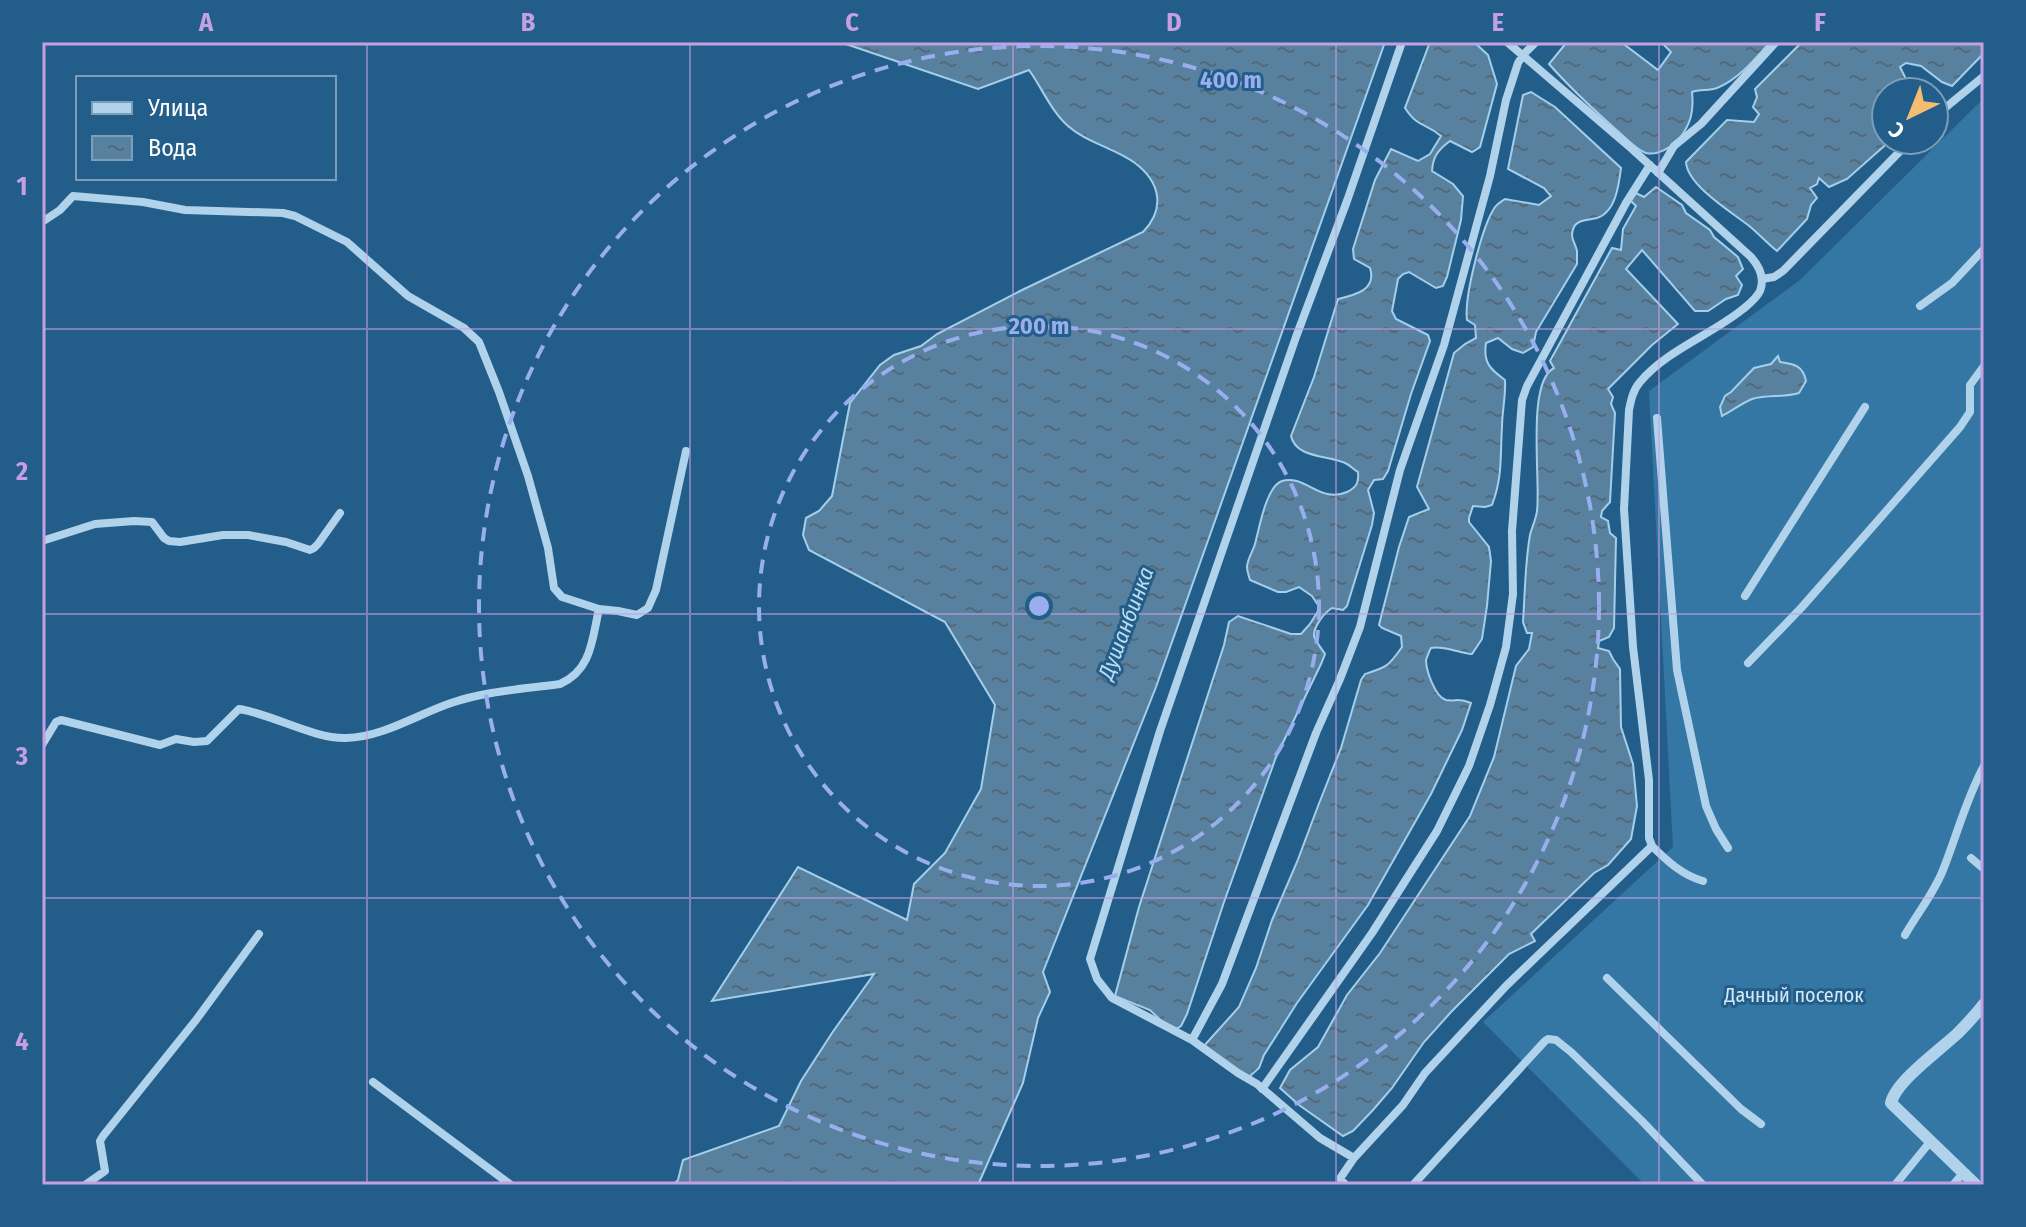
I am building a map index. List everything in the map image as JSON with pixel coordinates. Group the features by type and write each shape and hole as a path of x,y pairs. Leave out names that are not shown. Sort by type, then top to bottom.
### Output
{"street":[{"path":"1354,1158 1320,1138 1262,1089 1192,1040 1112,998 1097,979 1090,959 1160,731 1402,42"},
{"path":"1507,42 1751,257 1759,267 1762,279 1761,290 1754,301 1728,321 1668,357 1638,384 1629,410 1624,509 1633,647 1649,780 1649,838 1652,846 1677,868 1703,881"},
{"path":"1192,1040 1222,984 1316,733 1360,627 1400,470 1444,345 1490,176 1506,100 1518,63 1536,42"},
{"path":"1658,173 1674,146 1701,124 1776,42"},
{"path":"1950,104 1984,76"},
{"path":"1762,279 1774,277 1783,271 1895,156"},
{"path":"1262,1089 1372,933 1437,831 1469,766 1506,647 1513,594 1512,531 1522,400 1631,194 1650,165"},
{"path":"42,222 73,196 143,202 185,210 283,213 347,242 408,296 464,328 479,342 528,476 548,548 554,588 562,597 599,609 637,615 648,608 656,590 686,451"},
{"path":"1920,306 1952,283 1984,249"},
{"path":"1748,663 1802,607 1960,427 1970,412 1970,385 1984,366"},
{"path":"1745,596 1865,407"},
{"path":"1657,418 1677,670 1706,806 1728,848"},
{"path":"42,541 95,524 146,521 156,526 169,541 248,535 310,550 318,544 340,513"},
{"path":"42,745 58,720 160,745 176,739 202,742 213,736 239,709 326,735 348,738 364,736 451,703 560,684 571,679 586,661 599,609"},
{"path":"1905,935 1942,873 1966,804 1984,766"},
{"path":"1346,1185 1341,1177 1354,1158 1403,1105 1425,1073 1506,986 1652,846"},
{"path":"1971,858 1984,869"},
{"path":"85,1185 105,1171 100,1141 103,1136 196,1020 259,934"},
{"path":"1607,978 1741,1109 1761,1124"},
{"path":"1976,1185 1891,1103 1892,1097 1910,1076 1984,1004"},
{"path":"1413,1185 1545,1041 1552,1039 1581,1062 1703,1185"},
{"path":"373,1082 511,1185"},
{"path":"1895,1185 1930,1142"},
{"path":"1953,1185 1963,1173"}],"green space":[{"name":"Дачный поселок","path":"1984,98 1984,1185 1645,1185 1483,1022 1673,847 1649,391 1800,280 1925,156 1950,156 1950,132"}],"water":[{"name":"Душанбинка","path":"840,42 1385,42 1156,687 1043,972 1050,992 1038,1018 1023,1083 978,1185 673,1185 678,1180 683,1160 779,1126 801,1081 874,974 712,1001 798,867 907,920 914,884 945,853 981,789 995,705 945,622 809,550 803,535 806,518 819,511 832,496 850,403 880,365 894,355 921,346 937,334 1020,291 1143,232 1157,205 1155,187 1143,170 1068,126 1029,70 978,89"},
{"path":"1430,42 1474,42 1488,55 1497,84 1480,147 1472,152 1450,141 1435,157 1432,171 1453,184 1463,196 1461,220 1447,277 1443,286 1436,288 1409,272 1398,279 1392,311 1396,319 1428,335 1430,341 1388,471 1383,479 1374,480 1368,490 1374,513 1372,525 1347,606 1343,610 1329,610 1315,628 1315,638 1325,654 1276,757 1187,1014 1181,1026 1170,1029 1150,1010 1115,996 1139,907 1229,622 1238,616 1291,634 1301,634 1320,608 1312,596 1299,587 1278,592 1250,580 1247,564 1267,499 1276,485 1282,481 1298,481 1321,492 1337,495 1350,490 1358,481 1358,472 1348,465 1306,453 1299,449 1291,436 1314,377 1338,299 1363,290 1370,282 1370,268 1354,259 1353,249 1375,180 1391,149 1418,161 1430,154 1441,136 1418,122 1405,108"},
{"path":"1567,42 1621,42 1658,70 1671,52 1661,42 1770,42 1732,80 1717,88 1692,92 1691,117 1683,133 1668,148 1650,154 1630,142 1549,64"},
{"path":"1802,42 1984,42 1984,53 1952,86 1950,76 1934,76 1921,66 1906,63 1900,67 1904,76 1870,76 1870,156 1873,156 1847,179 1829,187 1819,178 1817,184 1810,188 1817,198 1811,205 1807,219 1777,251 1702,189 1688,171 1686,162 1727,120 1754,122 1759,114 1753,107 1757,97 1755,89"},
{"path":"1531,92 1555,107 1621,168 1615,197 1608,210 1574,227 1572,237 1577,264 1536,332 1533,347 1523,353 1498,338 1486,343 1487,361 1505,380 1505,386 1496,495 1492,505 1473,506 1469,518 1489,547 1491,561 1482,639 1472,654 1435,647 1431,648 1426,660 1432,683 1442,698 1471,703 1462,730 1431,794 1368,905 1297,1003 1259,1068 1249,1077 1202,1048 1239,1007 1256,968 1341,748 1361,680 1365,674 1386,665 1402,647 1401,636 1379,625 1409,517 1429,509 1417,487 1454,353 1476,338 1475,325 1467,320 1467,309 1471,279 1485,229 1495,207 1505,199 1539,205 1551,196 1544,188 1508,169 1523,95"},
{"path":"1656,187 1710,230 1738,257 1743,269 1736,276 1742,285 1738,295 1708,311 1695,311 1642,250 1626,269 1678,324 1608,389 1613,397 1611,404 1615,413 1610,502 1601,517 1608,521 1610,533 1616,538 1614,628 1609,637 1599,641 1598,648 1609,651 1620,669 1621,727 1633,764 1637,806 1631,839 1608,865 1594,873 1531,934 1535,941 1509,954 1452,1011 1424,1042 1373,1110 1353,1131 1343,1136 1280,1088 1290,1070 1318,1047 1347,995 1380,953 1470,816 1494,757 1516,666 1529,649 1532,633 1527,633 1523,622 1528,546 1537,511 1536,434 1540,392 1545,377 1554,368 1550,361 1612,248 1621,250 1623,229 1636,206 1630,200 1636,193 1644,197"},
{"path":"1778,356 1780,362 1794,365 1803,372 1806,381 1799,393 1752,399 1722,416 1720,407 1725,396 1754,368 1771,364"}]}
